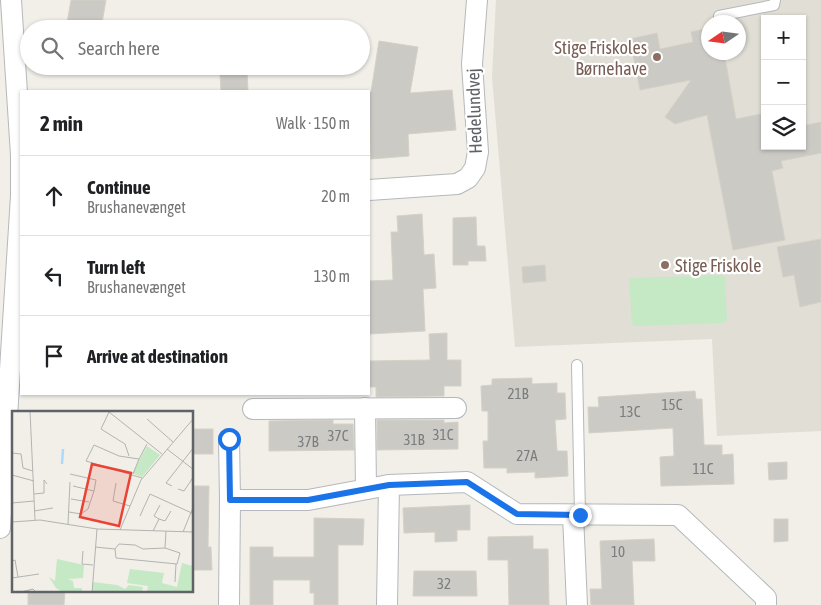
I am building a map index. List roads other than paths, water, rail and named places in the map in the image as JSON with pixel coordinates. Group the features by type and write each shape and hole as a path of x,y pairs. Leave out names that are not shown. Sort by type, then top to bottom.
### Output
{"street":[{"path":"11,0 20,140"},
{"name":"Hedelundvej","path":"370,190 457,184 468,178 475,168 478,152 472,64 477,0"},
{"path":"0,528 20,212"},
{"path":"366,408 366,489"},
{"path":"253,409 456,408"},
{"path":"229,439 229,605"},
{"path":"230,500 308,500 389,485 467,482 517,514 678,515 766,598 766,605"},
{"path":"387,605 389,485"},
{"path":"577,515 577,605"}],"lane":[{"path":"724,15 774,5 775,0"},
{"path":"577,365 577,515"}],"place":[{"name":"Stige Friskoles Børnehave","path":"657,57"},
{"name":"Stige Friskole","path":"665,265"}]}
